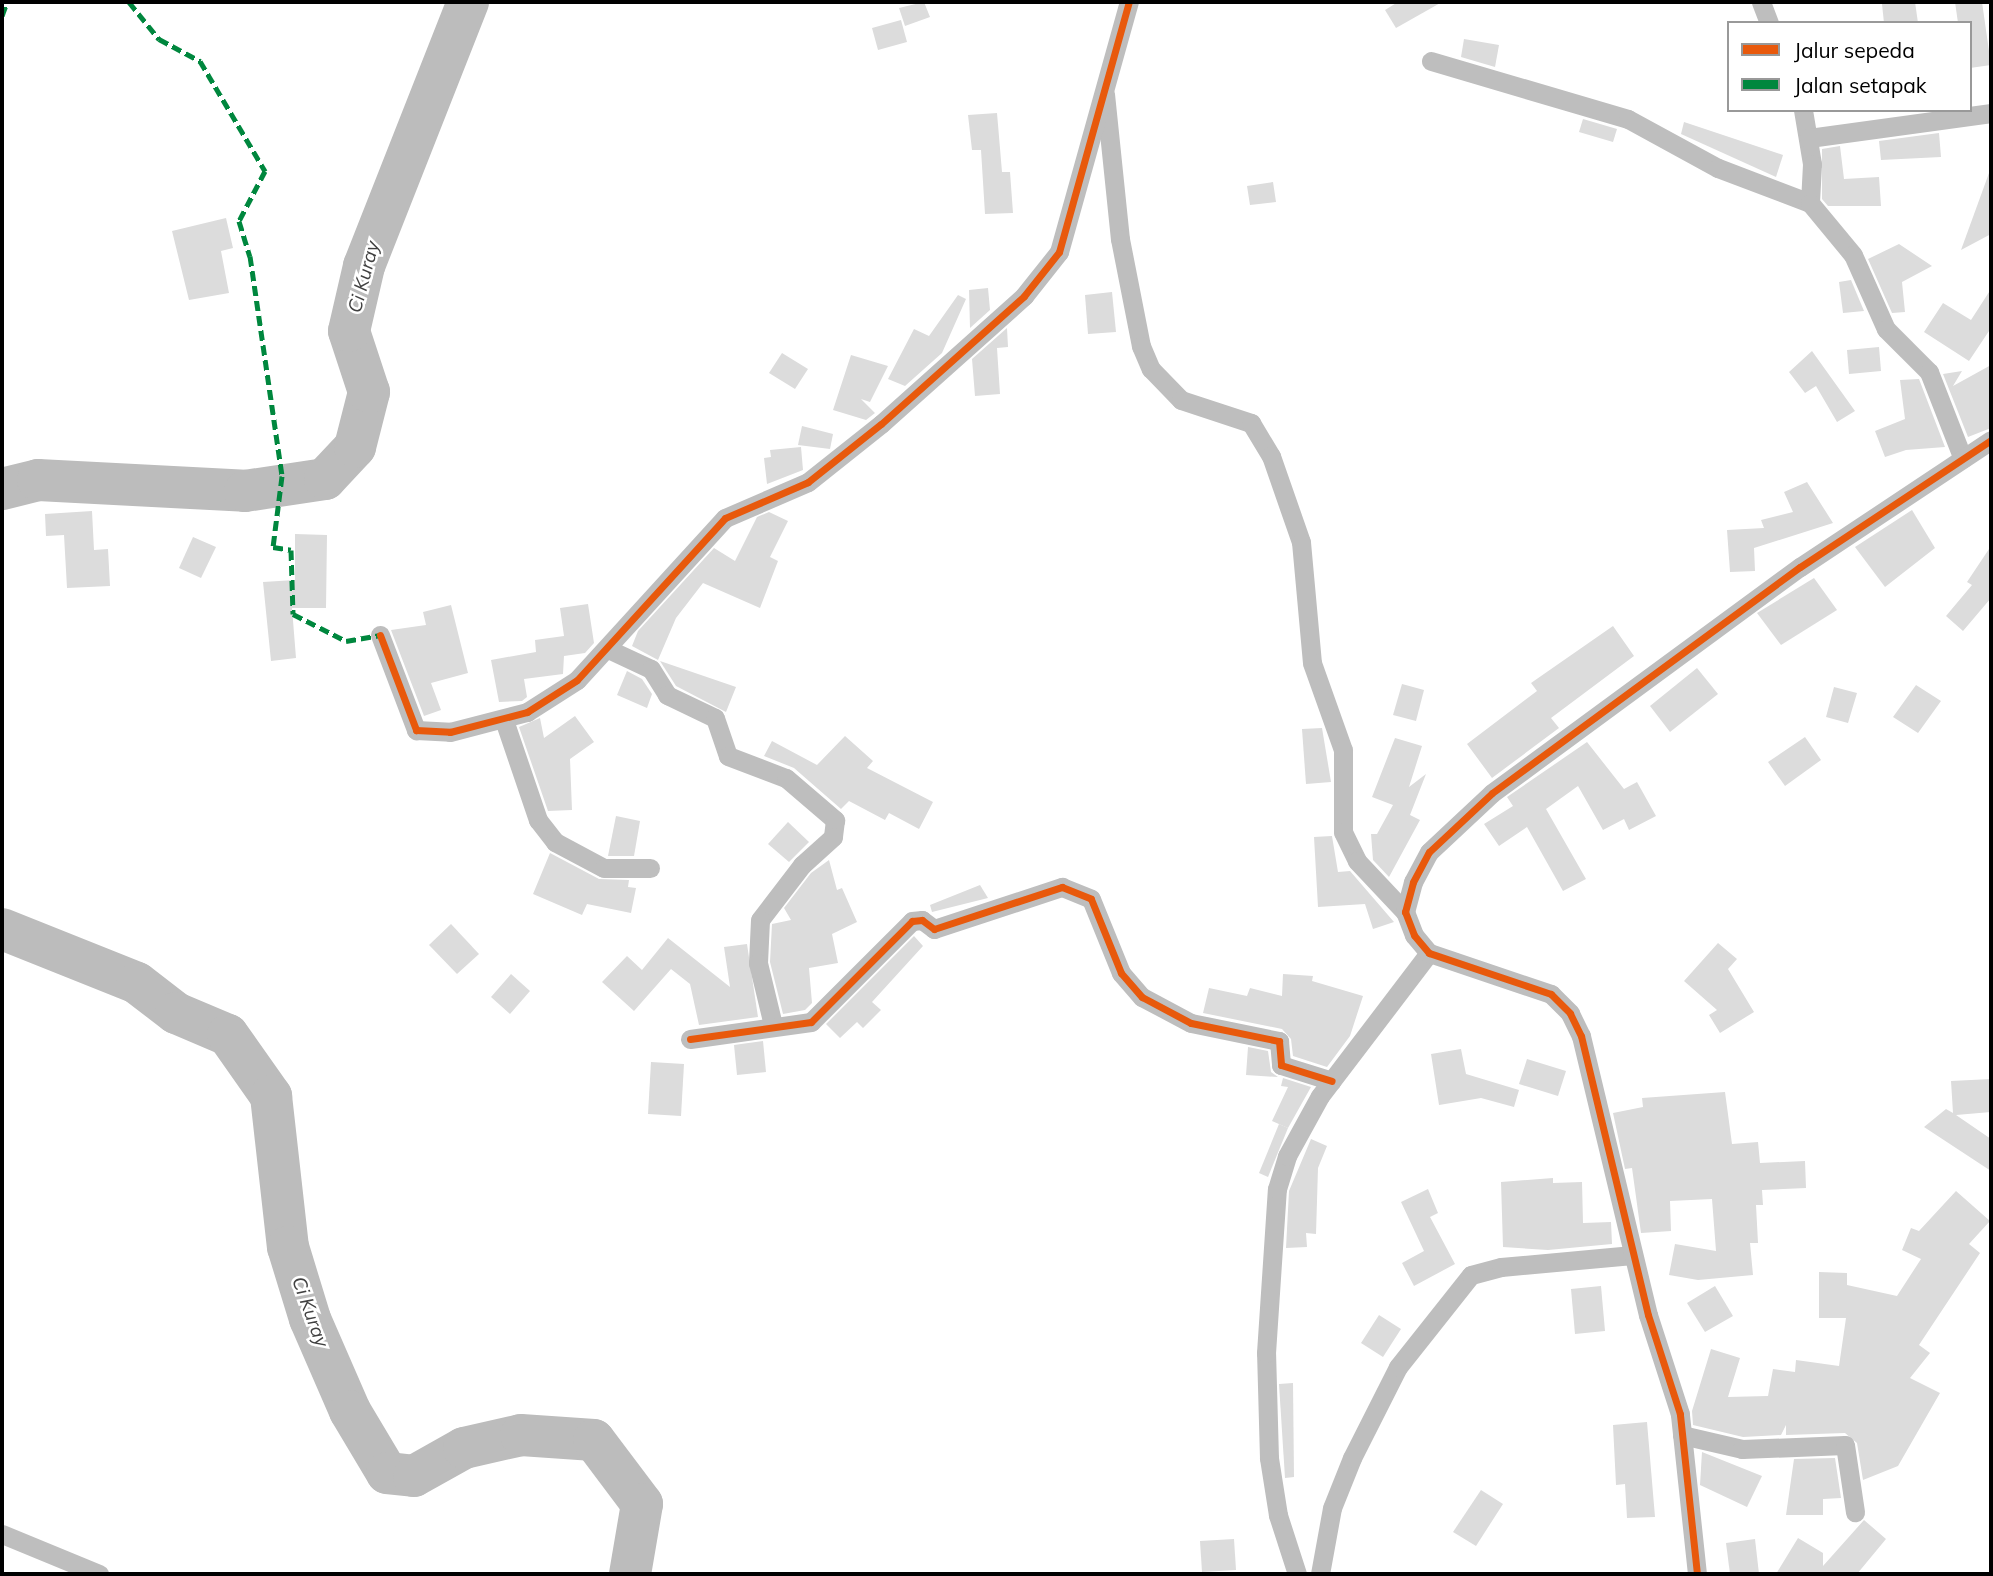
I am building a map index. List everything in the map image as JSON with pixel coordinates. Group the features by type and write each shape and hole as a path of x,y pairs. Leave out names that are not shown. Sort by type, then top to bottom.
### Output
{"street":[{"path":"380,635 416,730 450,732 505,720 556,698 608,649 725,518 792,491 834,464 1045,276 1059,252 1104,83 1129,2"},
{"path":"1762,2 1768,21"},
{"path":"1431,61 1628,119 1717,168 1810,204 1853,255 1886,329 1929,372 1963,459"},
{"path":"1104,83 1120,239 1141,346 1151,369 1181,400 1232,413 1251,424 1267,447 1301,541 1312,663 1343,750 1343,832 1357,861 1405,912 1429,953 1551,994 1570,1013 1594,1078 1632,1255 1678,1404 1697,1574"},
{"path":"1803,112 1810,138 1810,204"},
{"path":"1810,138 1991,113"},
{"path":"1405,912 1429,852 1462,816 1800,567 1991,440"},
{"path":"608,649 651,668 667,695 715,718 727,756 786,778 835,820 833,837 802,865 760,920 758,963 773,1025"},
{"path":"505,720 538,820 555,842 604,869 650,868"},
{"path":"690,1039 756,1033 773,1025 811,1022 912,921 922,919 934,929 1039,890 1069,887 1091,899 1121,973 1142,997 1191,1023 1279,1041 1282,1065 1332,1081"},
{"path":"1297,1574 1278,1514 1269,1458 1266,1366 1273,1218 1287,1156 1332,1081 1429,953"},
{"path":"1320,1574 1332,1508 1352,1458 1398,1367 1471,1275 1502,1266 1632,1255"},
{"path":"1682,1435 1742,1449 1845,1445 1855,1512"},
{"path":"2,1534 99,1574"}],"building":[{"path":"924,2 930,17 905,26 899,8"},
{"path":"1398,2 1442,2 1396,28 1385,10"},
{"path":"1915,2 1918,21 1884,21 1882,4"},
{"path":"1955,2 1982,2 1991,65 1972,68 1972,21 1958,21"},
{"path":"901,20 907,42 878,50 872,28"},
{"path":"1464,39 1499,45 1495,67 1461,57"},
{"path":"997,113 1002,172 1010,172 1013,213 985,214 981,150 972,150 968,115"},
{"path":"1583,119 1617,129 1613,142 1579,132"},
{"path":"1684,122 1783,155 1776,177 1681,134"},
{"path":"1939,133 1941,157 1881,160 1879,141"},
{"path":"1840,146 1844,179 1879,177 1881,206 1828,206 1822,199 1822,149"},
{"path":"1989,173 1991,234 1961,250"},
{"path":"1273,182 1276,202 1250,205 1247,186"},
{"path":"226,218 233,248 221,251 229,293 189,300 172,231"},
{"path":"1899,244 1932,266 1902,282 1905,312 1892,313 1868,259"},
{"path":"1851,280 1864,311 1843,313 1839,282"},
{"path":"988,288 990,310 970,328 969,290"},
{"path":"1991,289 1991,328 1969,361 1924,332 1943,303 1971,320"},
{"path":"1112,292 1116,332 1088,334 1085,295"},
{"path":"958,295 966,299 942,353 905,386 888,379 914,329 929,336"},
{"path":"1007,328 1008,347 997,348 1000,394 975,396 972,359"},
{"path":"1879,347 1881,371 1849,374 1847,350"},
{"path":"1812,351 1855,411 1837,422 1816,386 1805,393 1789,372"},
{"path":"782,353 808,369 795,389 769,373"},
{"path":"851,355 888,366 870,402 861,399 875,413 866,420 833,410"},
{"path":"1991,365 1991,428 1968,437 1943,374 1962,371 1953,386"},
{"path":"1919,379 1945,447 1906,450 1885,457 1875,431 1905,419 1900,380"},
{"path":"802,426 833,434 830,449 798,445"},
{"path":"801,447 803,470 767,484 764,458 771,457 770,450"},
{"path":"1807,482 1833,523 1754,548 1755,571 1730,572 1727,530 1764,528 1761,520 1793,512 1784,492"},
{"path":"1912,510 1935,548 1885,587 1855,547"},
{"path":"92,511 94,550 108,549 110,586 67,588 64,535 46,536 45,514"},
{"path":"769,512 788,521 770,557 778,561 760,608 703,583 676,618 658,660 632,646 638,631 714,548 735,561 757,517"},
{"path":"295,534 327,535 326,608 292,608 296,658 271,661 263,582 295,580"},
{"path":"193,537 216,547 201,578 179,568"},
{"path":"1991,546 1991,598 1963,631 1946,616 1972,585 1967,582"},
{"path":"1814,578 1837,610 1781,645 1757,613"},
{"path":"588,604 594,643 585,653 564,656 563,674 524,679 527,697 522,701 499,702 491,660 536,652 535,640 564,636 560,608"},
{"path":"451,605 468,673 431,683 441,710 424,716 391,630 426,625 423,612"},
{"path":"1613,626 1634,656 1551,718 1559,728 1492,778 1467,744 1537,691 1531,683"},
{"path":"660,661 736,687 726,712 676,686"},
{"path":"1697,668 1718,694 1670,732 1650,706"},
{"path":"627,671 642,679 652,694 647,708 617,695"},
{"path":"1402,684 1424,690 1416,721 1393,715"},
{"path":"1916,685 1941,701 1918,733 1893,717"},
{"path":"1834,687 1857,693 1848,723 1826,717"},
{"path":"575,716 594,742 570,759 572,810 548,811 519,727 540,718 544,738"},
{"path":"1322,728 1331,782 1306,784 1302,729"},
{"path":"845,736 873,761 867,768 933,802 919,829 889,813 885,820 849,801 841,809 794,768 764,756 772,741 817,765"},
{"path":"1805,737 1821,760 1785,786 1768,762"},
{"path":"1395,738 1422,746 1409,787 1426,774 1410,815 1420,820 1389,877 1373,860 1371,834 1377,834 1393,805 1372,797"},
{"path":"1587,742 1624,789 1637,782 1656,816 1629,830 1624,819 1603,830 1578,786 1546,809 1586,879 1563,891 1527,827 1499,846 1484,824 1513,806 1507,797"},
{"path":"616,816 640,821 634,856 608,856"},
{"path":"788,822 809,842 789,862 768,844"},
{"path":"1332,836 1338,872 1350,871 1394,922 1373,929 1365,904 1318,907 1314,837"},
{"path":"550,853 599,879 629,880 628,887 636,888 631,913 587,904 582,915 533,894"},
{"path":"829,860 837,890 842,888 857,922 832,934 838,963 809,968 812,1003 805,1010 783,1014 770,962 772,924 791,920 784,908 811,873"},
{"path":"980,885 988,898 932,912 930,905"},
{"path":"451,924 479,954 457,974 429,945"},
{"path":"914,936 923,946 872,1002 881,1010 863,1028 857,1022 840,1038 826,1024"},
{"path":"668,938 730,987 724,947 747,944 758,1017 699,1025 690,984 671,969 634,1011 602,982 627,956 642,970"},
{"path":"1718,943 1737,959 1728,969 1754,1012 1720,1033 1709,1015 1717,1010 1684,981"},
{"path":"511,974 530,991 510,1014 491,997"},
{"path":"1283,974 1313,976 1312,981 1363,996 1350,1036 1327,1067 1293,1056 1291,1039 1282,1029 1203,1013 1209,988 1247,996 1250,988 1282,996"},
{"path":"763,1041 766,1072 737,1075 734,1045"},
{"path":"1248,1047 1268,1051 1271,1072 1278,1077 1246,1075"},
{"path":"1461,1049 1466,1074 1519,1090 1514,1107 1481,1098 1439,1105 1431,1054"},
{"path":"1527,1059 1566,1071 1558,1096 1519,1084"},
{"path":"651,1062 684,1064 681,1116 648,1114"},
{"path":"1283,1078 1311,1087 1288,1128 1272,1121 1288,1087 1281,1086"},
{"path":"1991,1079 1991,1112 1956,1115 1991,1139 1991,1171 1924,1127 1946,1109 1953,1113 1951,1081"},
{"path":"1725,1092 1732,1144 1758,1142 1760,1163 1805,1161 1806,1188 1762,1190 1763,1205 1756,1205 1758,1243 1750,1243 1753,1275 1698,1280 1669,1275 1675,1244 1716,1251 1712,1199 1670,1201 1671,1231 1641,1233 1632,1168 1625,1169 1613,1113 1643,1107 1642,1098"},
{"path":"1279,1124 1288,1128 1268,1177 1259,1173"},
{"path":"1311,1139 1327,1146 1318,1168 1316,1234 1306,1233 1307,1247 1286,1248 1289,1191"},
{"path":"1553,1178 1553,1183 1582,1182 1583,1223 1611,1222 1612,1244 1548,1250 1503,1247 1501,1182"},
{"path":"1428,1189 1438,1213 1430,1217 1455,1264 1414,1286 1402,1263 1424,1251 1401,1202"},
{"path":"1956,1191 1990,1221 1969,1244 1980,1253 1919,1345 1930,1353 1910,1378 1940,1393 1898,1466 1863,1480 1857,1443 1845,1433 1786,1435 1786,1425 1781,1435 1743,1437 1693,1425 1692,1411 1711,1349 1740,1358 1728,1397 1768,1396 1773,1369 1795,1372 1796,1360 1839,1366 1846,1318 1819,1318 1819,1272 1847,1273 1847,1285 1897,1296 1921,1259 1902,1250 1911,1228 1919,1231"},
{"path":"1601,1286 1605,1331 1575,1334 1571,1289"},
{"path":"1715,1286 1733,1316 1705,1332 1687,1303"},
{"path":"1379,1315 1401,1329 1383,1357 1361,1343"},
{"path":"1293,1383 1294,1477 1285,1478 1279,1384"},
{"path":"1647,1422 1655,1517 1627,1518 1625,1484 1616,1485 1613,1425"},
{"path":"1702,1452 1762,1476 1747,1507 1700,1485"},
{"path":"1835,1458 1841,1498 1823,1499 1823,1515 1786,1515 1794,1459"},
{"path":"1481,1490 1503,1504 1476,1546 1453,1532"},
{"path":"1864,1520 1886,1539 1857,1574 1776,1574 1798,1538 1823,1553 1823,1566"},
{"path":"1234,1539 1236,1570 1202,1572 1200,1541"},
{"path":"1755,1539 1759,1574 1730,1574 1726,1543"}],"waterway":[{"name":"Ci Kuray","path":"2,489 38,480 245,491 325,479 355,447 369,392 349,331 364,266 468,2"},
{"name":"Ci Kuray","path":"2,929 137,983 176,1013 228,1035 271,1096 288,1247 310,1319 350,1411 387,1473 414,1476 464,1448 521,1435 594,1440 642,1504 630,1574"}],"marked path":[{"path":"2,16 7,2"},
{"path":"129,2 159,39 200,61 265,171 239,221 250,256 282,476 273,547 291,550 293,614 346,641 380,635"}],"cycle path":[{"path":"380,635 416,730 450,732 527,712 577,680 725,518 808,482 881,424 1024,296 1059,252 1129,2"},
{"path":"1697,1574 1680,1414 1648,1315 1581,1036 1570,1013 1551,994 1429,953 1414,935 1405,912 1413,882 1429,852 1492,793 1800,567 1991,440"},
{"path":"690,1039 811,1022 912,921 922,920 934,929 1062,887 1091,899 1121,973 1142,997 1191,1023 1279,1041 1281,1065 1332,1081"}]}
